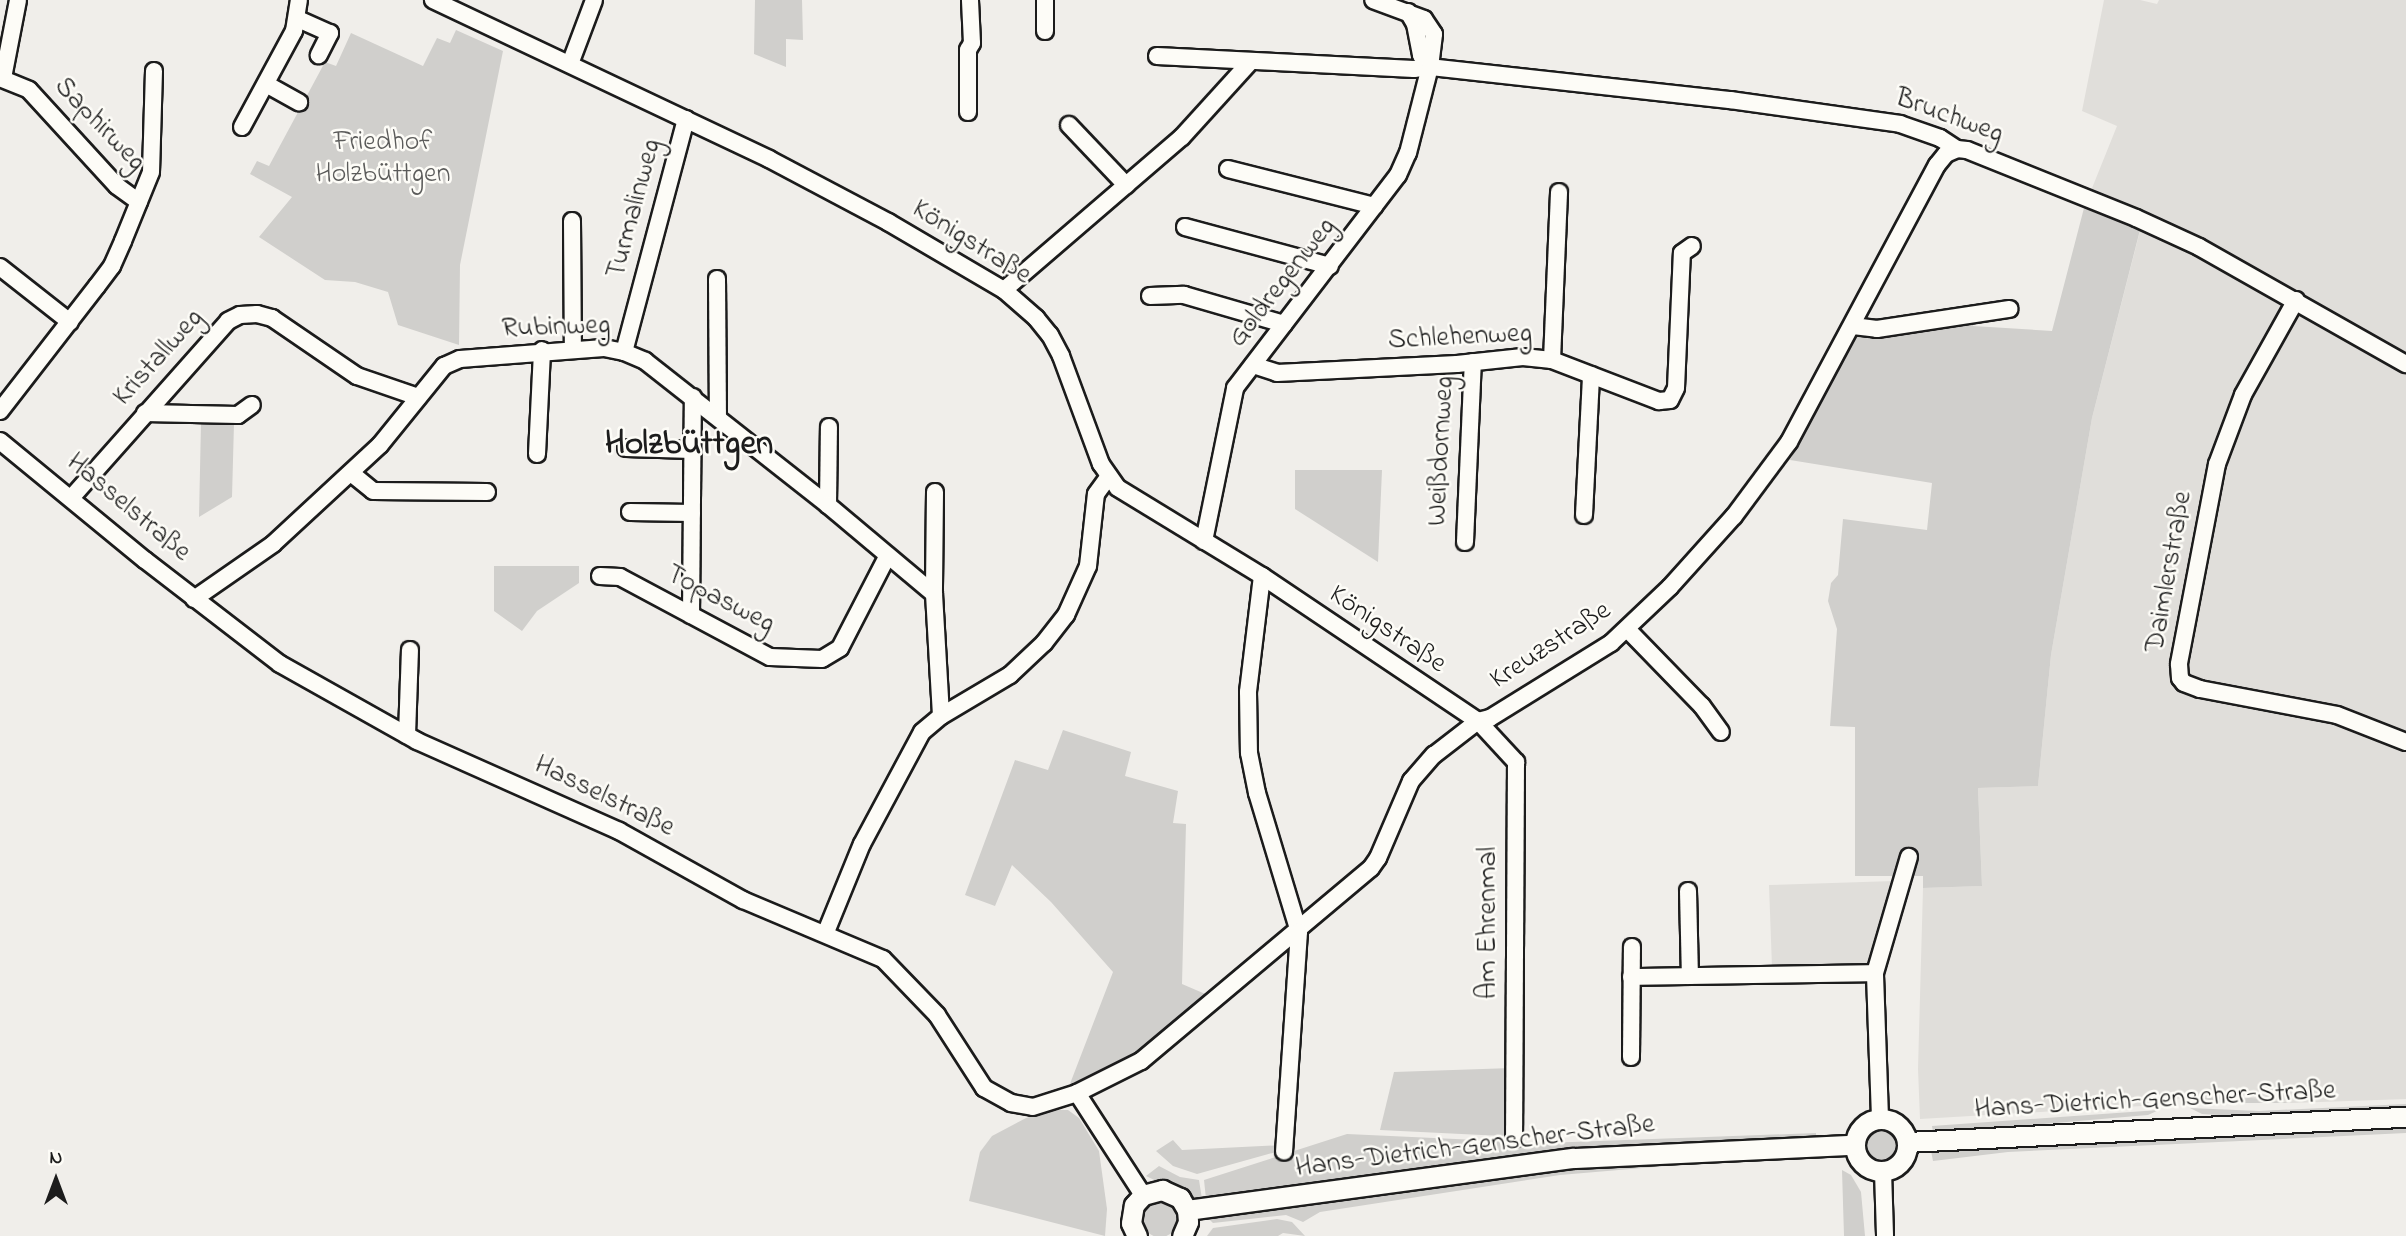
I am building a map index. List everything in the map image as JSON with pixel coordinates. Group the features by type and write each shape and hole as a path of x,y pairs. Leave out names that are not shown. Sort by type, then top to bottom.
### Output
{"street":[{"path":"1,78 18,0"},
{"path":"242,127 298,19 299,0"},
{"name":"Königstraße","path":"433,0 840,195 1004,290 1028,310 1050,335 1109,476 1132,499 1262,576 1478,722"},
{"path":"569,64 594,0"},
{"path":"968,112 968,50 972,43 970,0"},
{"path":"1045,0 1045,31"},
{"path":"1373,0 1424,19 1433,29 1435,38 1430,67"},
{"path":"298,19 330,33 319,55"},
{"name":"Bruchweg","path":"1157,56 1414,69 1430,67 1856,115 1914,128 1957,149 1967,150 2136,218 2199,247 2406,364"},
{"path":"1004,290 1182,136 1250,62"},
{"name":"Goldregenweg","path":"1205,541 1230,401 1235,388 1404,165 1430,67"},
{"name":"Saphirweg","path":"0,411 112,266 151,172 154,71"},
{"name":"Saphirweg","path":"1,78 21,85 37,97 117,186 139,202"},
{"path":"266,84 299,102"},
{"name":"Turmalinweg","path":"624,352 686,120"},
{"path":"1069,125 1126,185"},
{"name":"Kreuzstraße","path":"1077,1093 1135,1066 1299,932 1371,869 1417,772 1478,722 1535,690 1628,629 1712,543 1769,471 1853,326 1937,165 1946,154 1957,149"},
{"path":"1227,169 1374,206"},
{"path":"1552,360 1559,192"},
{"path":"572,221 573,349"},
{"path":"1185,227 1330,266"},
{"name":"Schlehenweg","path":"1253,365 1277,373 1523,357 1552,360 1659,401 1673,397 1682,253 1692,246"},
{"path":"0,267 70,322"},
{"path":"718,279 718,416"},
{"path":"1150,296 1184,295 1284,324"},
{"name":"Daimlerstraße","path":"2296,300 2243,395 2217,464 2179,664 2180,678 2200,690 2337,715 2406,742"},
{"path":"1853,326 1877,329 2009,309"},
{"name":"Kristallweg","path":"72,497 228,321 248,313 272,318 357,376 418,397"},
{"name":"Rubinweg","path":"194,599 273,544 388,436 438,371 452,361 573,349 624,352 645,361 718,416 934,594"},
{"path":"537,454 542,351"},
{"name":"Weißdornweg","path":"1465,542 1473,362"},
{"path":"1584,514 1591,375"},
{"path":"691,615 693,397"},
{"path":"145,413 238,415 252,405"},
{"path":"828,505 829,427"},
{"name":"Hasselstraße","path":"0,440 194,599 280,664 407,735 619,831 743,901 826,932 890,964 937,1015 977,1079 993,1094 1011,1103 1033,1107 1077,1093"},
{"path":"625,448 692,450"},
{"path":"351,472 373,491 487,492"},
{"path":"826,932 884,799 922,732 941,716 1010,675 1044,643 1066,615 1088,566 1096,495 1109,476"},
{"path":"935,492 934,594 941,716"},
{"path":"630,512 692,513"},
{"name":"Topasweg","path":"600,576 620,578 771,657 822,659 840,648 887,557"},
{"path":"1262,576 1248,692 1249,753 1257,793 1299,932 1284,1151"},
{"path":"1628,629 1702,706 1721,732"},
{"path":"407,735 410,650"},
{"name":"Am Ehrenmal","path":"1478,722 1516,762 1514,1139"},
{"path":"1880,1118 1875,973 1909,857"},
{"path":"1688,891 1689,976"},
{"path":"1631,1057 1632,947"},
{"path":"1632,977 1875,973"},
{"path":"1077,1093 1143,1195"},
{"name":"Hans-Dietrich-Genscher-Straße","path":"1907,1142 2406,1117"},
{"path":"1880,1118 1901,1128 1907,1142 1903,1158 1891,1169 1883,1171 1866,1167 1856,1153 1854,1144 1865,1123 1880,1118"},
{"name":"Hans-Dietrich-Genscher-Straße","path":"1187,1210 1574,1158 1854,1144"},
{"path":"1883,1171 1885,1236"},
{"path":"1137,1236 1131,1214 1143,1195 1156,1190 1169,1191 1181,1199 1187,1210 1188,1222 1182,1236"}],"shaded area":[{"path":"2104,0 2140,0 2157,4 2159,0 2406,0 2406,1099 2292,1103 2224,1097 2160,1099 2142,1106 1920,1119 1918,1069 1923,888 1982,886 1978,788 2038,786 2051,655 2092,418 2140,231 2084,208 2117,126 2082,111"},
{"path":"1894,881 1870,965 1772,967 1769,885"}],"green space":[{"path":"755,0 802,0 803,40 786,39 786,67 754,54"},
{"name":"Friedhof Holzbüttgen","path":"456,30 503,51 460,265 459,345 398,325 388,292 355,282 325,280 259,237 292,197 250,174 257,161 269,166 325,62 336,66 351,33 423,66 437,38 450,43"},
{"path":"2084,208 2140,230 2092,418 2051,655 2038,786 1978,788 1982,886 1923,888 1923,876 1855,876 1855,727 1830,726 1837,629 1828,601 1831,583 1838,575 1843,519 1927,530 1932,483 1790,460 1856,337 1972,318 1973,326 2052,331"},
{"path":"201,423 234,423 232,497 199,517"},
{"path":"1295,470 1382,470 1378,562 1295,509"},
{"path":"494,566 579,566 579,583 537,611 522,631 494,611"},
{"path":"1063,730 1131,752 1125,776 1178,791 1173,823 1186,824 1182,984 1210,996 1134,1058 1068,1089 1113,972 1051,902 1012,865 995,906 965,895 1015,760 1048,770"},
{"path":"1512,1068 1508,1134 1502,1136 1380,1130 1394,1072"},
{"path":"2224,1097 2292,1103 2183,1103 2181,1098"},
{"path":"2406,1104 2406,1110 2253,1117 2202,1114 2190,1108 2259,1111"},
{"path":"1068,1110 1079,1118 1099,1151 1107,1209 1105,1236 969,1201 980,1152 992,1136 1026,1118"},
{"path":"2159,1110 2148,1115 1933,1133 1932,1126"},
{"path":"2406,1124 2406,1133 2008,1152 1933,1161 1931,1151 2008,1142"},
{"path":"1881,1129 1892,1134 1897,1145 1892,1156 1881,1161 1870,1156 1865,1145 1870,1134"},
{"path":"1816,1133 1816,1137 1206,1199 1204,1180 1347,1134 1545,1143"},
{"path":"1173,1140 1182,1150 1283,1145 1276,1152 1197,1174 1173,1166 1156,1151"},
{"path":"1823,1152 1822,1158 1666,1166 1560,1175 1320,1212 1303,1222 1286,1215 1213,1223 1208,1218 1371,1192 1579,1164"},
{"path":"1159,1166 1180,1177 1199,1180 1202,1199 1194,1199 1146,1176"},
{"path":"1842,1170 1851,1175 1861,1192 1865,1236 1844,1236"},
{"path":"1160,1201 1173,1206 1178,1219 1173,1232 1160,1237 1147,1232 1142,1219 1147,1206"},
{"path":"1277,1219 1292,1222 1305,1236 1283,1233 1278,1236 1207,1236 1213,1228"}],"district":[{"name":"Holzbüttgen","path":"689,445"}]}
